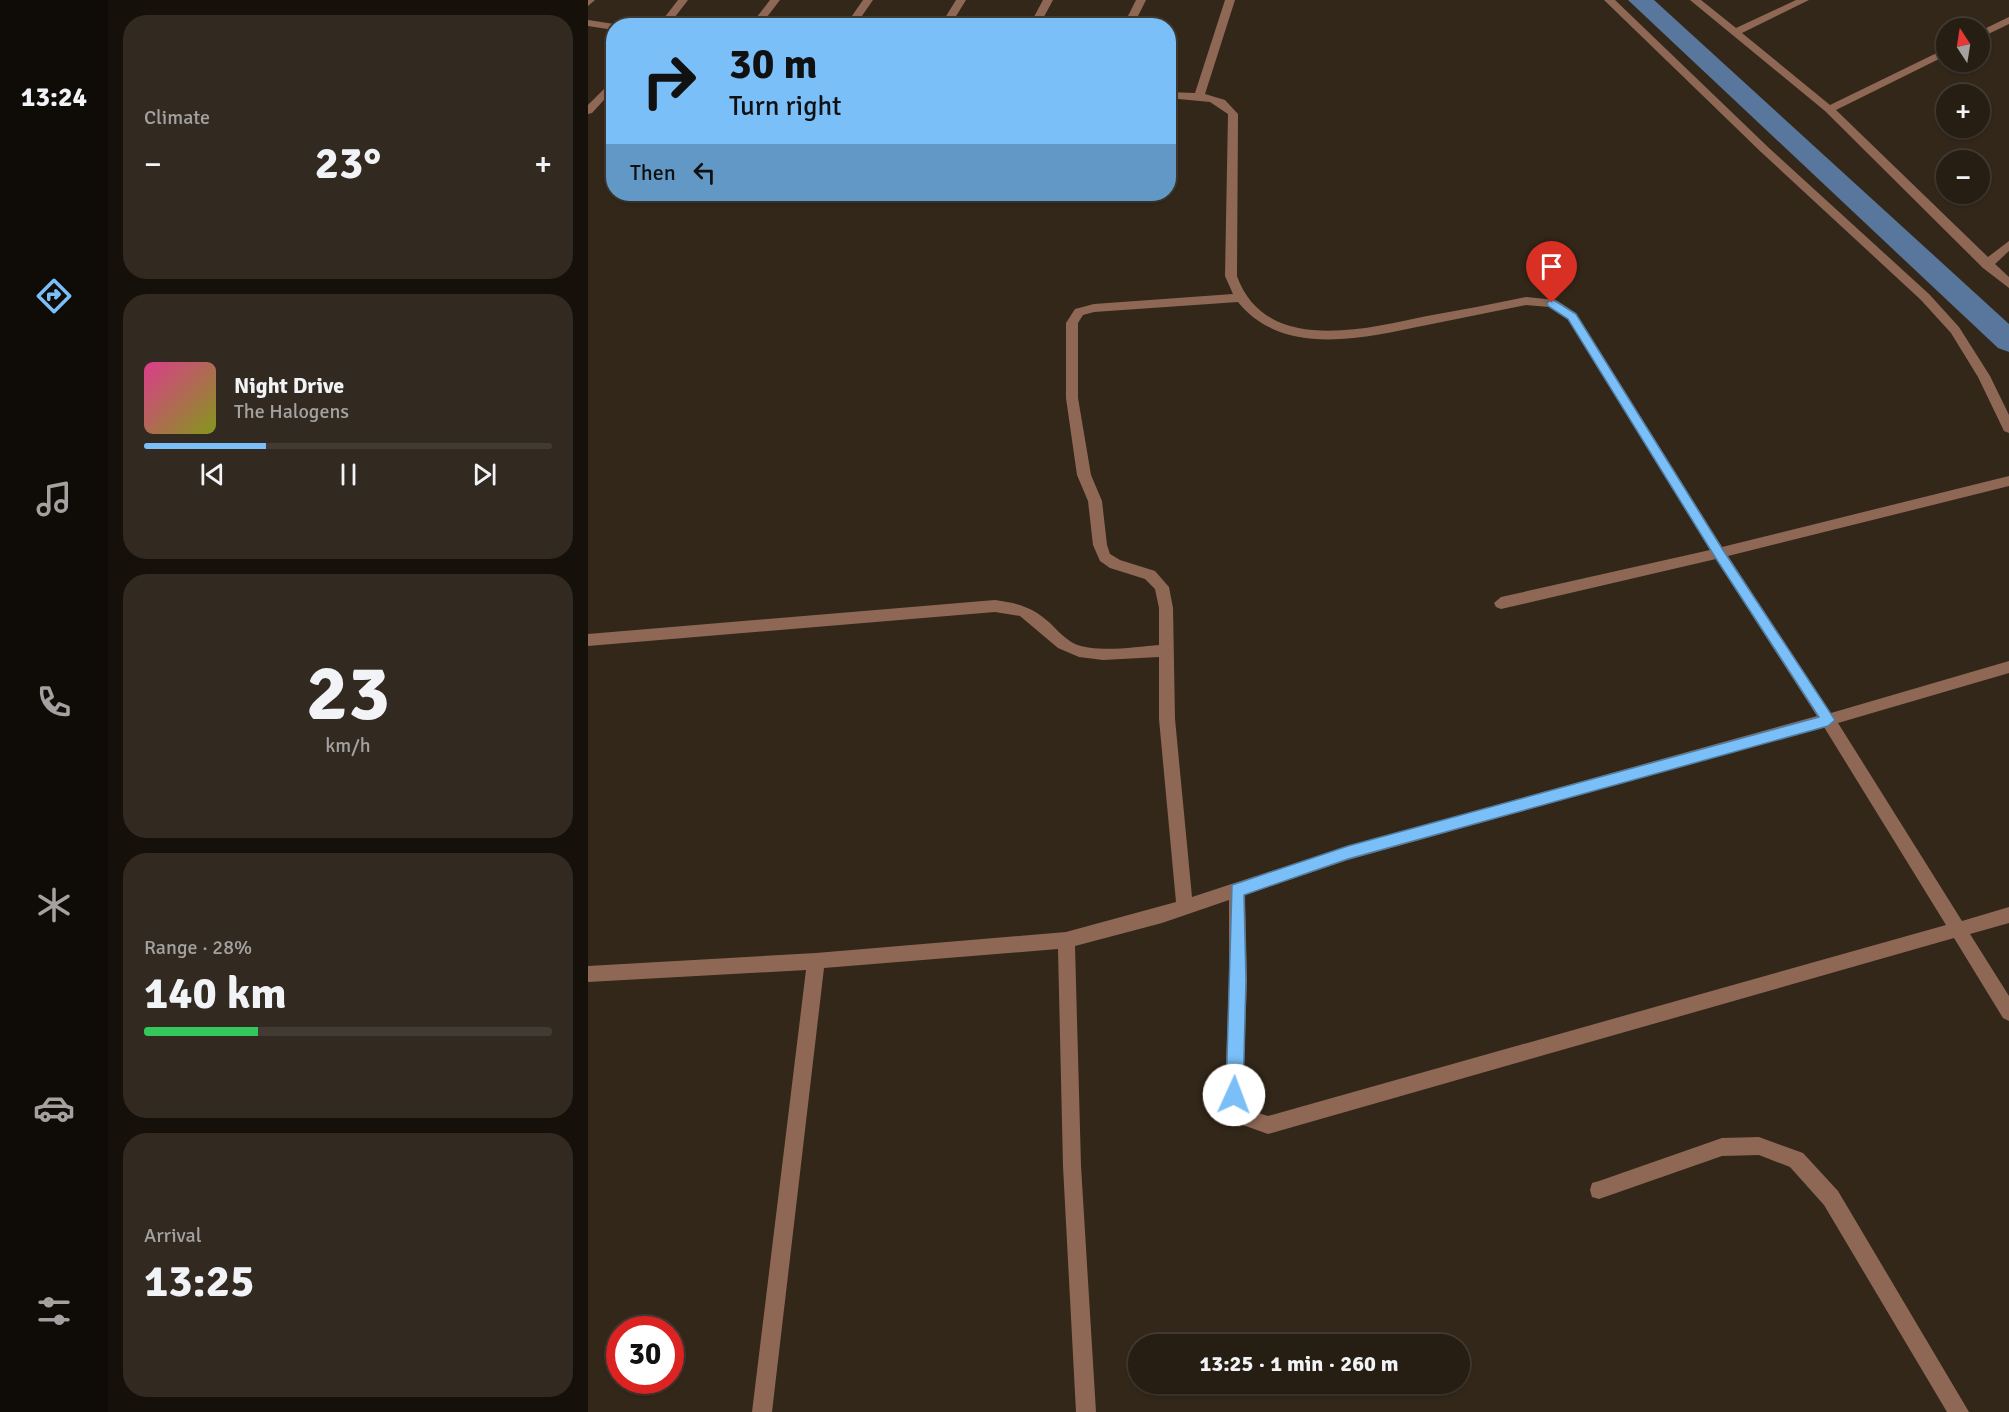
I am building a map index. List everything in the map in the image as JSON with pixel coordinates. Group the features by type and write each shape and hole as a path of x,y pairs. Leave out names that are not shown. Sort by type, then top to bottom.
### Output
{"street":[{"path":"669,18 683,0"},
{"path":"761,18 775,0"},
{"path":"856,18 868,0"},
{"path":"950,18 961,0"},
{"path":"1038,18 1048,0"},
{"path":"1132,18 1141,0"},
{"path":"1199,98 1230,0"},
{"path":"1609,0 1765,150 1925,297 1955,330 1984,376 2009,428"},
{"path":"1695,0 1829,109 2009,284"},
{"path":"1734,33 1804,0"},
{"path":"1990,29 2009,20"},
{"path":"588,23 606,26"},
{"path":"1829,109 1936,56"},
{"path":"588,111 606,91"},
{"path":"1176,95 1219,100 1228,106 1233,114 1231,276 1234,290 1260,317 1293,330 1320,335 1356,334 1526,301 1552,303 1572,316 1719,553 1828,720 2009,1012"},
{"path":"1987,265 2009,245"},
{"path":"1185,908 1167,718 1166,608 1162,586 1150,575 1115,564 1105,557 1100,545 1095,501 1084,475 1072,398 1072,323 1079,312 1094,308 1240,298"},
{"path":"1501,603 1719,553 2009,481"},
{"path":"588,640 996,606 1020,609 1035,619 1052,637 1072,649 1093,652 1166,651"},
{"path":"588,974 816,961 1066,940 1185,908 1348,853 1828,720 2009,667"},
{"path":"1237,890 1238,980 1234,1095 1246,1118 1268,1125 2009,915"},
{"path":"1066,940 1072,1166 1086,1412"},
{"path":"762,1412 816,961"},
{"path":"1599,1190 1722,1147 1759,1146 1796,1161 1831,1198 1959,1412"}],"waterway":[{"path":"1640,0 2009,341"}],"route":[{"path":"1234,1095 1238,980 1237,890 1348,853 1828,720 1719,553 1572,316 1552,303"}]}
